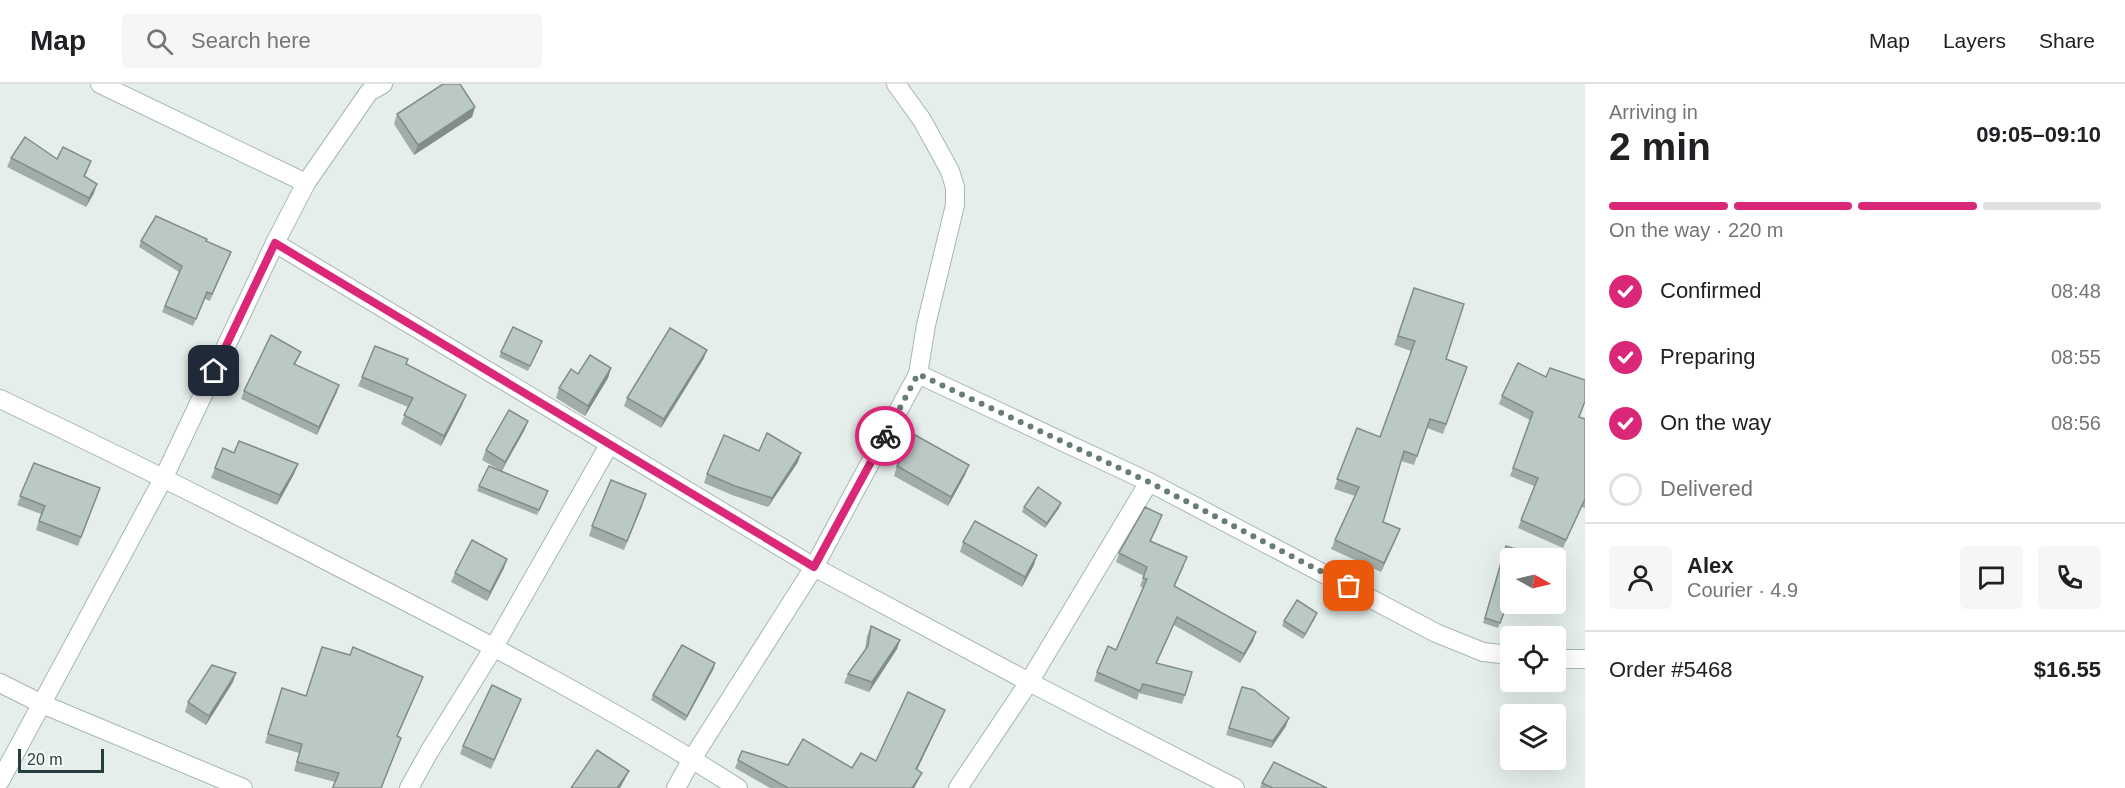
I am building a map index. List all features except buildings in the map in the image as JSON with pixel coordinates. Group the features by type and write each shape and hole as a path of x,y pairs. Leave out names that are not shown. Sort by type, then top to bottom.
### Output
{"street":[{"path":"100,84 306,183"},
{"path":"0,781 164,477 275,243 306,183 369,92 383,84"},
{"path":"676,788 814,567 918,374 926,325 955,205 955,187 950,171 922,120 896,84"},
{"path":"275,243 609,446 814,567 1029,682 1235,788"},
{"path":"918,374 1149,482 1436,633 1483,652 1500,655"},
{"path":"0,399 164,477 494,647 692,759 738,788"},
{"path":"409,788 494,647 609,446"},
{"path":"958,788 1029,682 1149,482"},
{"path":"1566,659 1585,659"},
{"path":"0,683 42,704 243,788"}],"way so far":[{"path":"885,436 918,374 1149,482 1349,586"}],"route":[{"path":"214,371 275,243 609,446 814,567 885,436"}]}
